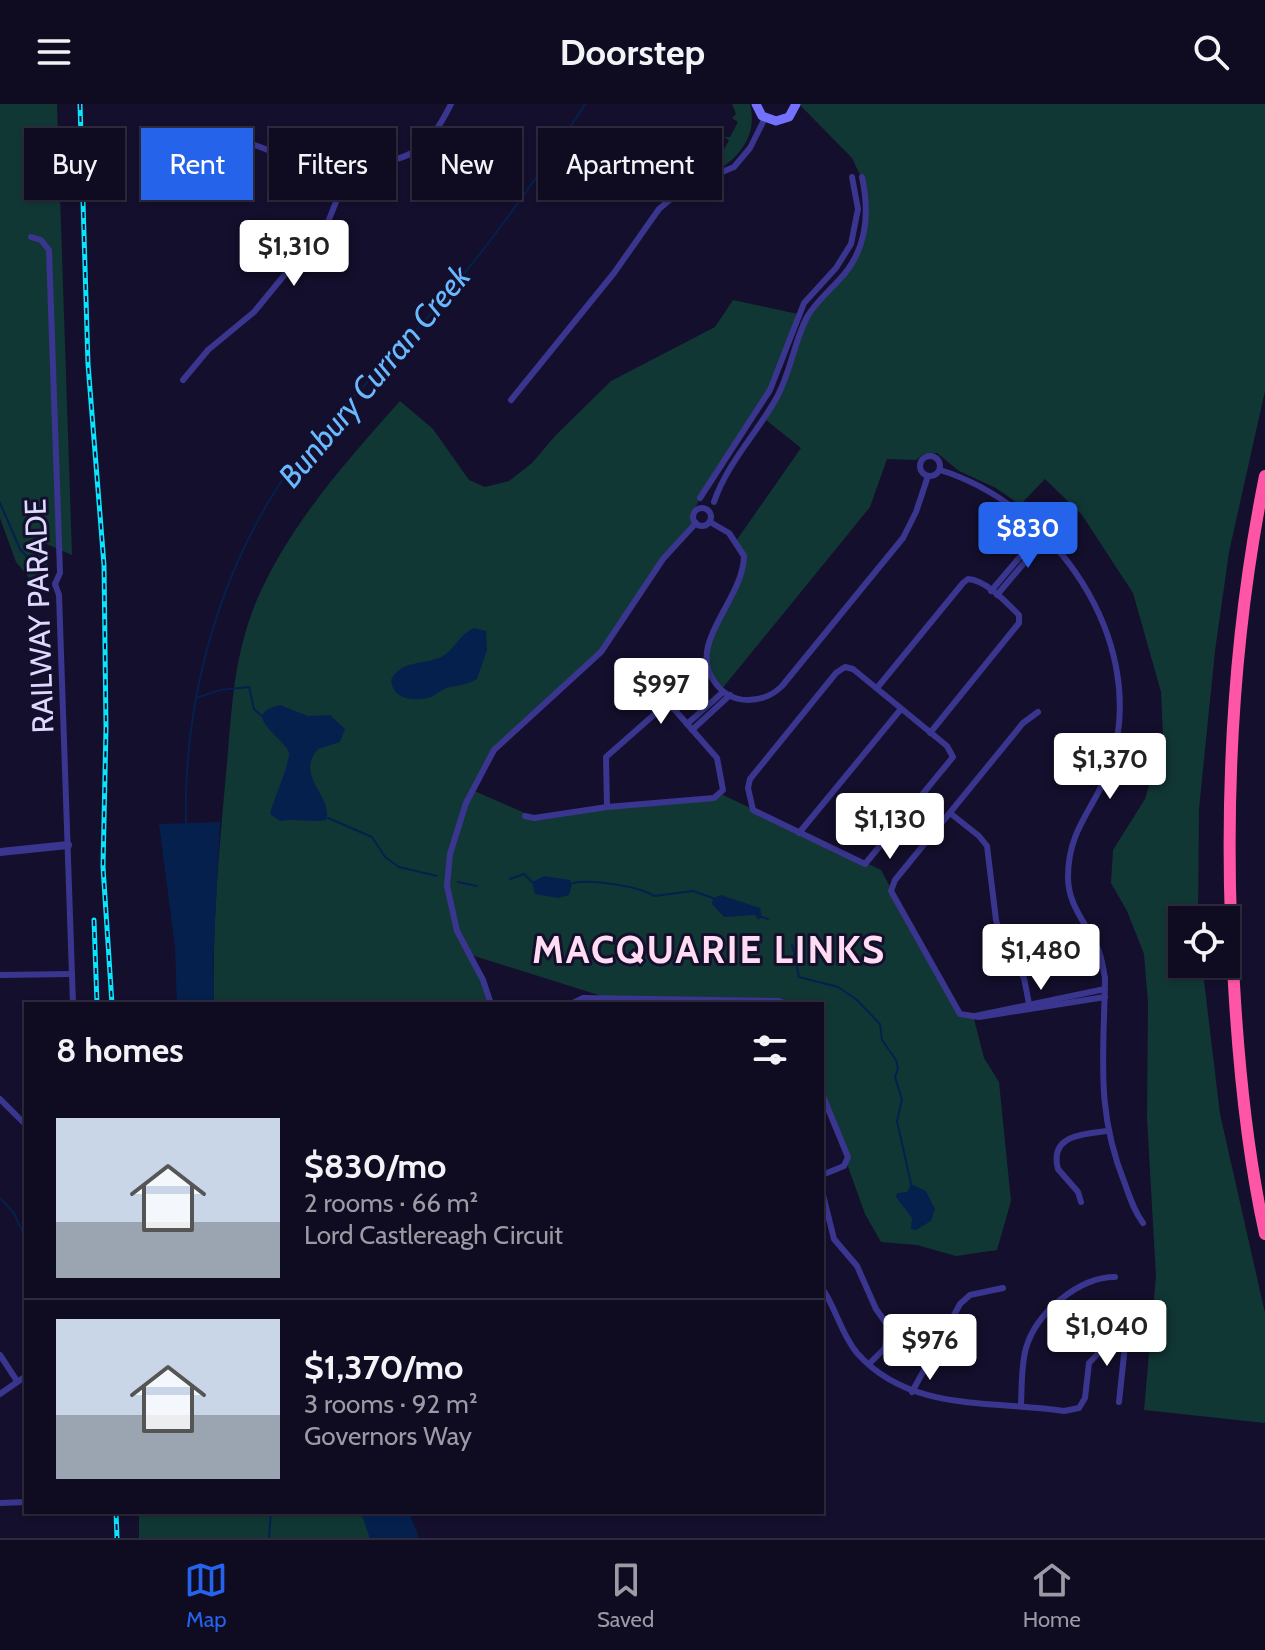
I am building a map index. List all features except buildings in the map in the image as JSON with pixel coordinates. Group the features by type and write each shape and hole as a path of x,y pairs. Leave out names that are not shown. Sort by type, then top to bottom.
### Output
{"highway":[{"path":"1265,476 1252,550 1232,715 1228,872 1245,1125 1265,1234"}],"main road":[{"path":"756,105 765,118 776,121 786,119 796,104"}],"street":[{"path":"396,160 412,154 436,132 451,104"},
{"path":"511,400 614,273 659,209 684,188 734,167 750,148 765,118"},
{"path":"700,498 770,390 804,303 836,268 851,244 858,209 852,177"},
{"path":"714,502 783,387 807,317 851,265 857,253 866,216 862,177"},
{"path":"183,380 208,350 254,312 328,222 336,200"},
{"name":"RAILWAY PARADE","path":"31,237 41,240 49,250 60,571 55,584 59,595 73,1002"},
{"path":"928,476 920,467 925,458 937,459 940,470 1000,498 1044,534 1072,565 1094,602 1118,682 1120,719 1112,761 1073,837 1068,874 1071,902 1098,948 1105,993 1103,1099 1107,1131 1121,1174 1143,1223"},
{"path":"928,476 936,475 940,470"},
{"path":"710,522 729,533 744,556 736,590 706,645 708,671 727,694 740,699 759,699 782,686 903,538 928,476"},
{"path":"696,523 694,513 701,508 710,512 710,522"},
{"path":"696,523 703,526 710,522"},
{"path":"490,1002 483,980 457,931 447,886 450,854 466,803 494,750 601,652 663,559 696,523"},
{"path":"994,593 1044,534"},
{"path":"877,688 963,583 972,579 994,593 1019,615 1019,623 930,733"},
{"path":"851,668 901,709 950,750 953,760 870,861 861,863 751,808 747,785 750,779 837,671 851,668"},
{"path":"690,727 727,694"},
{"path":"525,816 534,818 720,795 724,785 720,763 674,709 665,705 610,752 604,766 607,807"},
{"path":"799,833 901,709"},
{"path":"1038,712 1023,723 894,881 891,891 957,1009 965,1016 1105,993"},
{"path":"950,813 987,846 996,920 1001,938 1024,978 1029,1006"},
{"path":"0,852 68,845"},
{"path":"0,975 72,974"},
{"path":"575,1002 583,998 721,1002"},
{"path":"0,1099 24,1123"},
{"path":"824,1099 848,1157 844,1166 824,1174"},
{"path":"1081,1202 1078,1192 1058,1169 1058,1149 1062,1142 1072,1136 1107,1131"},
{"path":"824,1199 834,1239 853,1258 876,1309 888,1326 885,1348 869,1364"},
{"path":"1021,1404 1025,1352 1038,1326 1078,1286 1094,1279 1115,1277"},
{"path":"912,1392 960,1304 970,1295 1003,1288"},
{"path":"824,1292 848,1340 869,1364 889,1380 912,1392 942,1400 1021,1404 1064,1411 1079,1408 1085,1398 1089,1363 1114,1337 1126,1336 1119,1402"},
{"path":"0,1355 17,1381"},
{"path":"0,1394 24,1377"},
{"path":"0,1503 24,1502"}],"green space":[{"path":"0,104 57,104 58,128 24,128 24,200 60,200 72,555 33,538 34,548 48,556 46,571 30,579 16,562 0,518"},
{"path":"732,104 750,104 750,132 743,148 723,167 722,153 729,140 724,137 730,137 738,122 732,118 736,114"},
{"path":"799,104 1265,104 1265,391 1229,552 1215,651 1199,809 1198,906 1168,906 1168,978 1204,978 1220,1114 1265,1313 1265,1423 1144,1410 1156,1276 1147,1118 1148,1003 1144,954 1127,911 1111,883 1113,850 1145,799 1163,736 1161,692 1133,593 1082,515 1045,479 1020,505 996,488 959,471 937,453 924,454 916,460 887,459 870,507 721,690 712,677 708,652 737,589 744,556 736,541 801,448 766,420 790,370 805,322 851,266 865,230 861,177 852,158"},
{"name":"MACQUARIE LINKS","path":"733,300 798,314 767,395 707,484 692,515 696,523 675,544 600,652 495,749 472,790 534,817 714,798 721,794 881,870 959,1014 973,1015 984,1058 999,1082 1011,1201 997,1250 956,1256 917,1245 881,1242 865,1214 824,1100 824,1002 611,999 468,954 490,1002 214,1002 219,860 232,708 242,645 269,574 320,496 400,401 433,429 469,480 485,487 509,481 532,463 611,381 715,327"},
{"path":"139,1514 362,1514 370,1538 139,1538"}],"water":[{"path":"474,628 486,631 487,650 477,679 424,699 405,698 396,692 391,680 400,669 441,657"},
{"path":"280,705 308,716 330,715 345,729 340,742 318,749 310,768 325,803 326,820 280,821 270,814 289,754 268,728 263,715 268,709"},
{"path":"220,822 214,1002 177,1002 175,947 159,824"},
{"path":"544,876 570,880 569,895 558,898 535,894 532,882"},
{"path":"721,895 760,908 762,917 758,920 755,915 724,917 712,904 713,898"},
{"path":"911,1184 926,1191 935,1209 931,1221 916,1230 911,1229 912,1218 896,1197 897,1193 907,1192"},
{"path":"362,1514 410,1514 419,1538 370,1538"}],"waterway":[{"name":"Bunbury Curran Creek","path":"186,825 190,741 205,657 232,576 269,501 315,439 403,345 476,259 522,198 585,104"},
{"path":"0,503 20,549 38,569"},
{"path":"196,698 220,690 249,687 254,709 264,718"},
{"path":"328,818 372,837 385,857 399,867 437,876"},
{"path":"510,879 524,874 532,882"},
{"path":"458,882 477,886"},
{"path":"573,883 615,884 654,896 693,891 713,898"},
{"path":"762,917 768,919"},
{"path":"792,944 799,977 838,987 857,1000 880,1024 882,1040 896,1060 898,1069 895,1077 902,1100 897,1121 911,1184"},
{"path":"0,1198 13,1212 24,1234"},
{"path":"269,1538 271,1514"}],"railway":[{"path":"80,104 88,364 104,565 106,728 103,867 112,1002"},
{"path":"94,920 97,1002"},
{"path":"116,1514 117,1538"}],"district":[{"name":"MACQUARIE LINKS","path":"709,949"}]}
